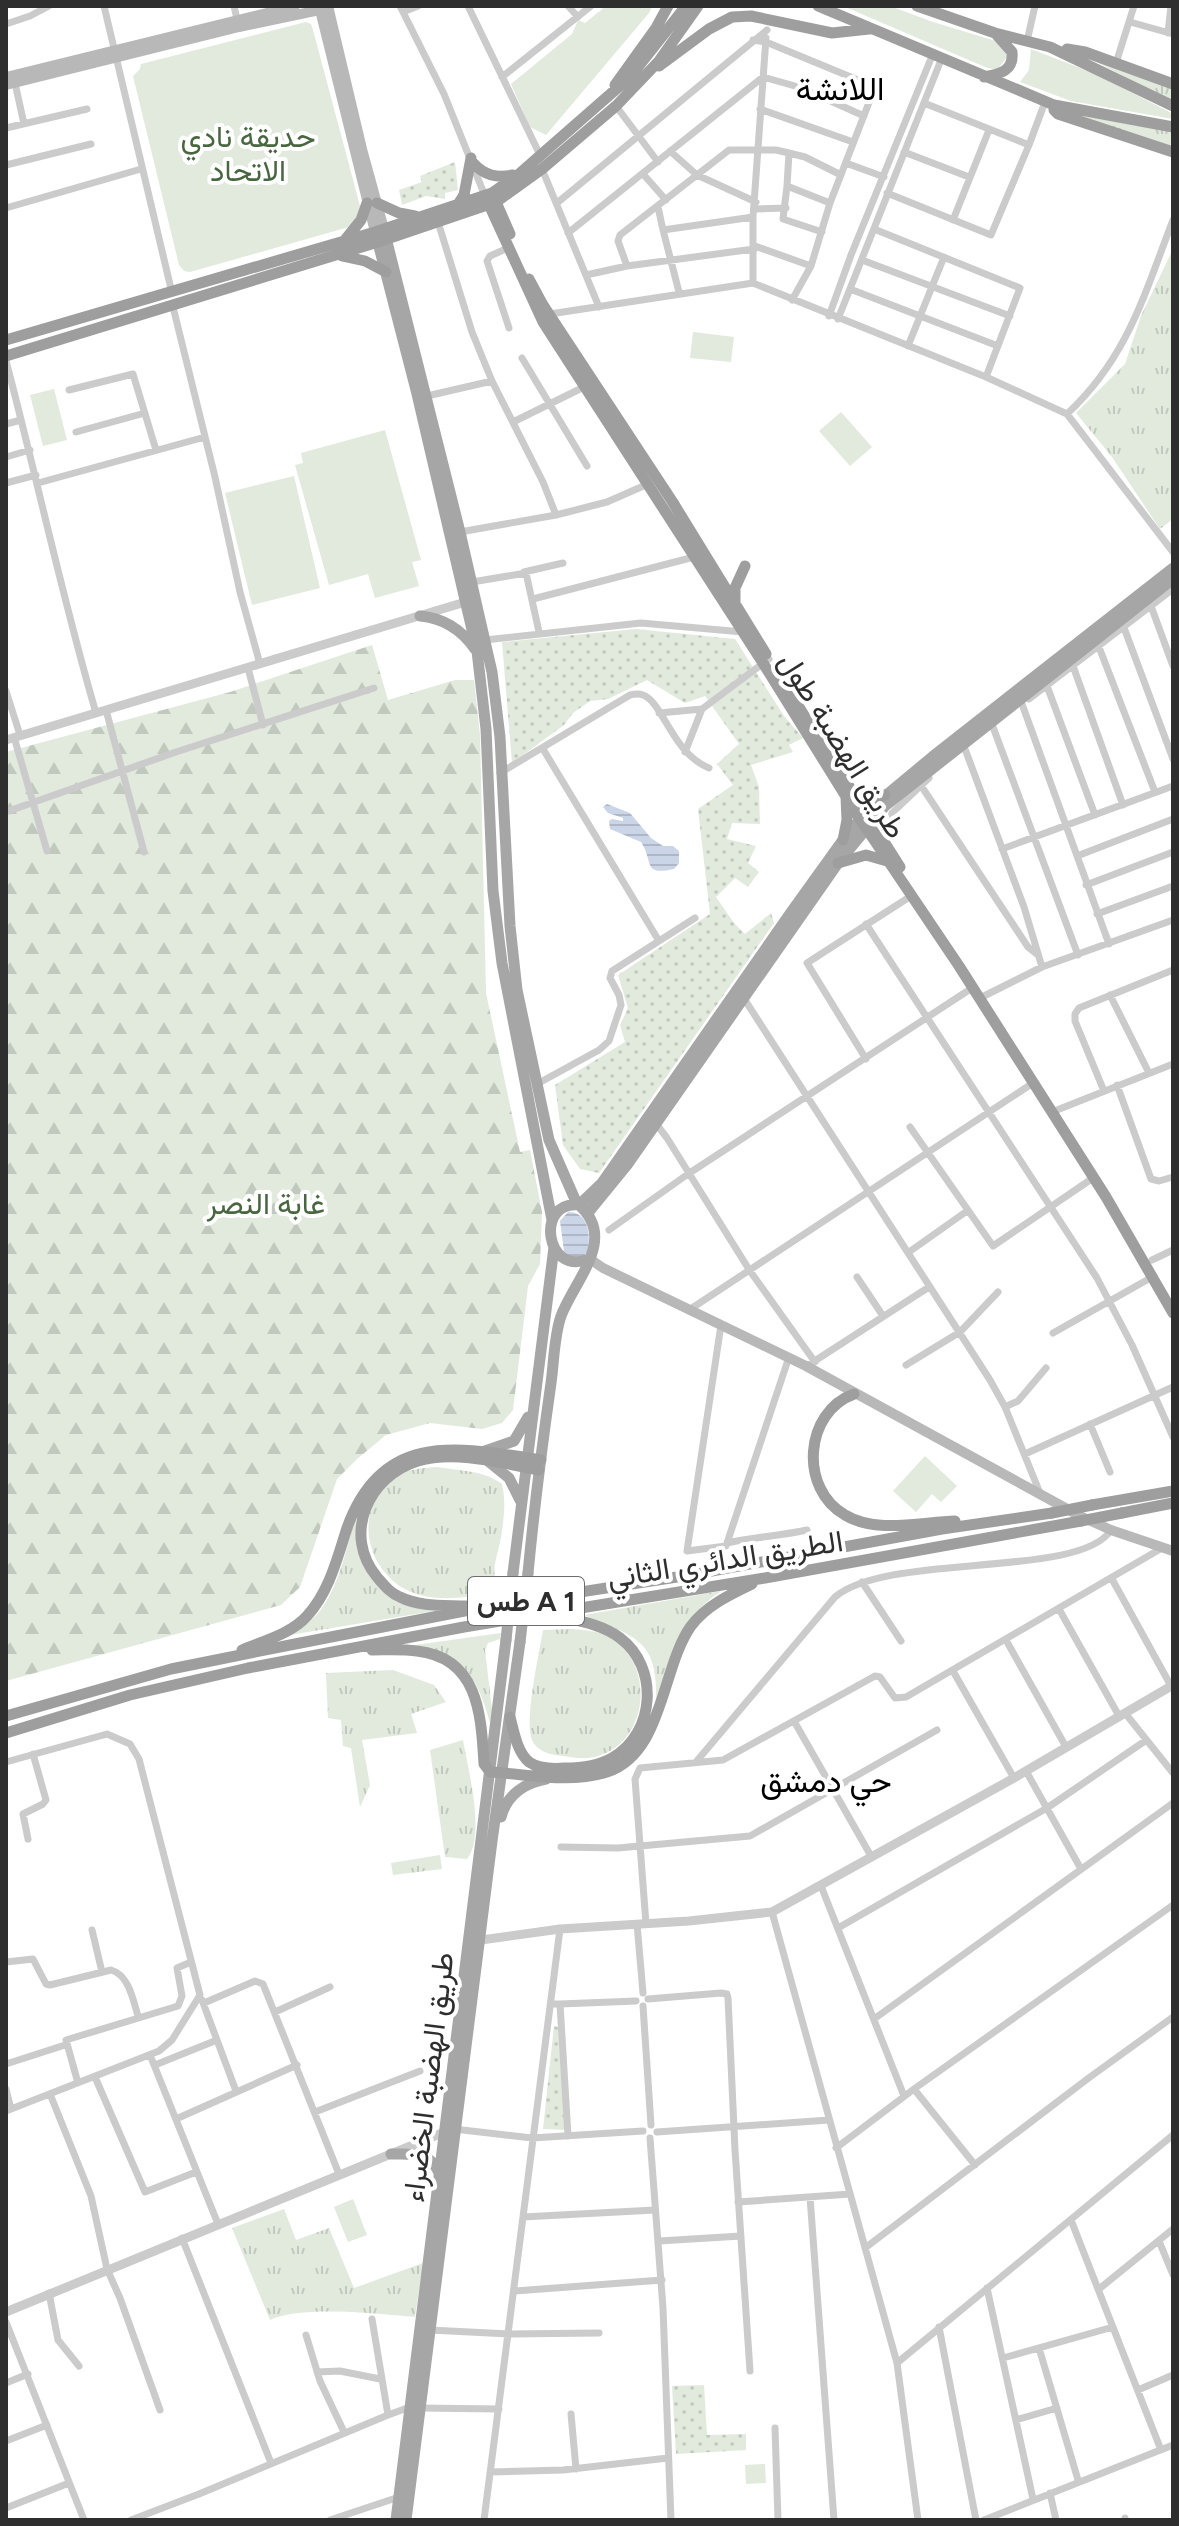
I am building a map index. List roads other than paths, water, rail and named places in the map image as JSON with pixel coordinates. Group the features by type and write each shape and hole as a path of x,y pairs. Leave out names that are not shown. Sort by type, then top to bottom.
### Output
{"highway":[{"path":"611,102 668,6"},
{"path":"649,73 686,6"},
{"path":"6,340 344,241 381,236 438,222 542,169 611,102 630,77 698,6"},
{"path":"818,6 1049,104 1173,127"},
{"path":"917,6 995,33 1085,52 1173,84"},
{"path":"6,359 333,255 424,215 489,196 649,73 724,20 751,16 768,24 832,33 869,29"},
{"path":"984,77 1005,72 1013,57 1009,45 995,33"},
{"path":"1050,47 1173,106"},
{"path":"1049,104 1058,114 1173,152"},
{"path":"472,161 480,171 490,175 518,175"},
{"path":"457,206 464,195 472,161"},
{"name":"طريق الهضبة طول","path":"489,196 508,248 543,322 735,605 888,861 1093,1178 1154,1276 1173,1313"},
{"name":"طريق الهضبة طول","path":"489,196 532,287 652,482 694,557 743,632 766,661"},
{"path":"344,241 372,203 399,213 424,215"},
{"path":"333,255 365,261 386,272"},
{"path":"735,605 735,588 745,566"},
{"path":"843,840 851,796 868,798 885,795"},
{"name":"طريق الهضبة طول","path":"866,820 886,844 1114,1196 1173,1300"},
{"path":"838,863 866,855 888,861"},
{"path":"840,1386 814,1447 814,1472 824,1496 844,1515 878,1524 996,1523"},
{"path":"831,1408 844,1397 854,1394"},
{"path":"219,1659 288,1631 305,1618 329,1583 354,1509 383,1471 400,1459 418,1453 460,1449 540,1465"},
{"path":"485,1456 439,1458 401,1468 374,1492 361,1521 360,1535 363,1553 371,1569 399,1597 420,1604 490,1606"},
{"name":"الطريق الدائري الثاني","path":"6,1716 131,1680 219,1659 490,1606 690,1575 1173,1491"},
{"name":"الطريق الدائري الثاني","path":"6,1733 179,1682 545,1613 765,1578 1173,1503"},
{"path":"348,1649 417,1651 449,1662 462,1674 475,1696 481,1717 484,1764 496,1772 551,1778 601,1773 627,1760 646,1737 681,1643 690,1628 711,1606 765,1578"},
{"path":"510,1717 518,1745 527,1760 540,1767 557,1769 594,1765 613,1757 635,1735 644,1717 648,1697 646,1678 629,1646 596,1626 545,1613"}],"main road":[{"path":"9,82 295,6"},
{"path":"115,53 324,7 372,203 427,396 472,582 471,601 496,774 508,890 512,991 537,1084 534,1101 567,1181 594,1232 591,1256"},
{"path":"381,236 386,272 471,601 485,640 497,707 493,891 534,1101 554,1247 565,1260 573,1263 591,1256"},
{"path":"796,914 838,863 885,795 1173,568"},
{"path":"552,1220 562,1207 581,1207 653,1121 796,914 843,840 1173,579"},
{"path":"420,616 448,623 464,635 477,651"},
{"path":"493,891 508,890"},
{"path":"581,1207 653,1121"},
{"path":"567,1181 588,1188 602,1183"},
{"name":"طريق الهضبة الخضراء","path":"406,2520 440,2175 481,1940 513,1573 554,1247"},
{"path":"591,1256 618,1276 810,1364 854,1394 1111,1530 1170,1552"},
{"name":"طريق الهضبة الخضراء","path":"396,2520 430,2330 449,2130 496,1772 510,1717 556,1345 561,1315 591,1256"},
{"path":"540,1342 556,1345"},
{"path":"521,1503 509,1478 485,1456 514,1441 532,1405"},
{"path":"490,1856 508,1800 528,1784 551,1778"},
{"path":"391,2154 423,2155 436,2166 440,2175"}],"street":[{"path":"6,24 49,6"},
{"path":"104,6 172,293"},
{"path":"234,6 237,19"},
{"path":"418,6 402,9 489,196"},
{"path":"468,6 540,155"},
{"path":"568,6 578,17"},
{"path":"502,77 591,6"},
{"path":"1027,41 1035,6"},
{"path":"1116,63 1134,6"},
{"path":"1130,22 1170,33 1171,6"},
{"path":"557,203 753,40 768,24"},
{"path":"753,283 760,109 768,24"},
{"path":"753,40 766,42 875,85 830,203 811,266 792,300"},
{"path":"838,319 924,103 937,58"},
{"path":"829,316 884,177 937,58"},
{"path":"763,77 802,88 864,116"},
{"path":"568,233 763,77"},
{"path":"9,82 24,124"},
{"path":"611,102 658,162"},
{"path":"924,103 1029,145"},
{"path":"887,193 991,235 1049,104"},
{"path":"6,128 87,109"},
{"path":"760,109 853,142"},
{"path":"953,220 989,130"},
{"path":"6,165 91,144"},
{"path":"670,151 697,175 755,209"},
{"path":"627,266 618,238 725,151 789,153 805,157 841,175"},
{"path":"904,152 969,177"},
{"path":"789,153 783,217 785,221 822,232"},
{"path":"846,163 884,177"},
{"path":"6,208 141,169"},
{"path":"542,169 599,307"},
{"path":"643,174 666,200"},
{"path":"787,186 830,203"},
{"path":"658,207 679,292"},
{"path":"663,230 755,209 786,208"},
{"path":"1067,414 1099,380 1126,339 1173,220"},
{"path":"438,222 467,319 492,381 556,515"},
{"path":"874,229 1020,288 986,377"},
{"path":"586,275 754,247 811,266"},
{"path":"508,248 490,256 487,261 509,328"},
{"path":"908,346 944,257"},
{"path":"862,260 1010,316"},
{"path":"550,314 753,283 986,377 1067,414 1173,552"},
{"path":"850,289 998,346"},
{"path":"173,307 260,664"},
{"path":"522,358 587,466"},
{"path":"6,359 66,607 123,771 144,852"},
{"path":"69,390 133,374 156,450"},
{"path":"427,396 492,381"},
{"path":"513,422 586,386"},
{"path":"76,432 145,413"},
{"path":"6,424 21,420"},
{"path":"6,483 37,479 205,437"},
{"path":"6,457 30,450"},
{"path":"460,532 556,515 607,502 652,482"},
{"path":"533,599 694,557"},
{"path":"472,582 563,563"},
{"path":"524,572 529,577 539,632"},
{"path":"886,844 892,813 919,782 1073,666 1097,642 1173,589"},
{"path":"13,738 471,601"},
{"path":"1151,606 1173,666"},
{"path":"485,640 641,623 743,632"},
{"path":"1123,625 1173,759"},
{"path":"1097,642 1155,792"},
{"path":"659,713 702,709 766,661"},
{"path":"1073,666 1123,805"},
{"path":"248,668 263,725"},
{"path":"1047,686 1095,815"},
{"path":"6,812 374,688"},
{"path":"6,691 13,738 47,851"},
{"path":"496,774 630,695 645,695 685,752 709,768"},
{"path":"1022,704 1109,944"},
{"path":"685,752 702,709"},
{"path":"993,727 1078,955"},
{"path":"543,749 659,941"},
{"path":"965,749 1042,967"},
{"path":"919,782 1028,947 1039,955"},
{"path":"1002,849 1173,786"},
{"path":"1077,856 1173,819"},
{"path":"1086,885 1173,852"},
{"path":"1097,914 1173,886"},
{"path":"866,1059 807,963 911,896"},
{"path":"1012,921 1026,915"},
{"path":"537,1084 599,1050 609,1041 621,1005 610,975 695,918"},
{"path":"984,996 1042,967 1173,920"},
{"path":"866,924 1079,1249 1109,1301 1173,1437"},
{"path":"1104,1091 1075,1021 1075,1014 1079,1008 1173,970"},
{"path":"609,1230 688,1174 972,988"},
{"path":"740,993 960,1332 1005,1407 1040,1493"},
{"path":"1110,995 1149,1073"},
{"path":"1057,1110 1173,1064"},
{"path":"689,1310 1033,1083"},
{"path":"1117,1085 1151,1179 1156,1181 1173,1177"},
{"path":"653,1121 810,1364 929,1287"},
{"path":"910,1127 993,1246 1093,1178"},
{"path":"909,1252 967,1211"},
{"path":"1152,1260 1173,1250"},
{"path":"1053,1333 1154,1276"},
{"path":"857,1277 883,1316"},
{"path":"906,1365 960,1332 998,1292"},
{"path":"721,1325 687,1551 726,1546 727,1543 763,1535 807,1530"},
{"path":"727,1543 789,1357"},
{"path":"1005,1407 1018,1401 1046,1368"},
{"path":"1025,1454 1173,1387"},
{"path":"1090,1424 1110,1472"},
{"path":"696,1762 835,1597 846,1588 862,1582 931,1570 1056,1555 1097,1544 1106,1539 1111,1530"},
{"path":"650,2138 654,2137 654,2128 643,2000 637,1772 647,1765 716,1761 730,1757 875,1676 880,1677 899,1699 1112,1579 1170,1552"},
{"path":"481,1940 560,1929 772,1912 1014,1778 1172,1685 1112,1579"},
{"path":"862,1582 901,1641"},
{"path":"1059,1609 1122,1715 1173,1773"},
{"path":"1006,1640 1066,1747"},
{"path":"953,1671 1014,1778"},
{"path":"794,1721 871,1856"},
{"path":"561,1847 590,1849 746,1837 937,1730"},
{"path":"6,1762 107,1734 125,1741 134,1749 202,1999 236,2091"},
{"path":"838,1928 1047,1808 1145,1741"},
{"path":"28,1839 23,1814 46,1800 33,1754"},
{"path":"1026,1771 1081,1869"},
{"path":"874,2019 1173,1803"},
{"path":"821,1886 904,2096"},
{"path":"836,2148 904,2096 1173,1905"},
{"path":"772,1912 897,2363 918,2520"},
{"path":"484,2520 560,1929"},
{"path":"92,1930 102,1972"},
{"path":"6,1962 33,1959 46,1984 50,1985 111,1970 122,1975 138,2016"},
{"path":"78,2083 65,2045 67,2038 179,2005 182,1996 177,1968 191,1962"},
{"path":"6,2089 9,2110 150,2055 172,2040 202,1999 259,1981 265,1986 339,2174"},
{"path":"275,2012 330,1987"},
{"path":"551,2004 727,1994 750,2371"},
{"path":"560,2004 568,2136"},
{"path":"865,2248 1173,2017"},
{"path":"155,2065 217,2040"},
{"path":"6,2064 65,2045"},
{"path":"150,2055 218,2224"},
{"path":"176,2119 297,2065"},
{"path":"315,2112 420,2071"},
{"path":"95,2077 145,2192 196,2172"},
{"path":"914,2089 975,2165"},
{"path":"50,2094 91,2196 107,2269 160,2410"},
{"path":"6,2312 449,2130 532,2138 643,2131 647,2126 734,2128 829,2120"},
{"path":"643,2131 650,2138 662,2280 671,2520"},
{"path":"897,2363 1173,2135"},
{"path":"738,2202 850,2194"},
{"path":"810,2197 834,2520"},
{"path":"523,2217 655,2210"},
{"path":"1071,2220 1161,2450"},
{"path":"1099,2289 1173,2229"},
{"path":"659,2241 741,2236"},
{"path":"182,2238 271,2463"},
{"path":"1159,2241 1173,2275"},
{"path":"515,2291 662,2280"},
{"path":"987,2288 1033,2499"},
{"path":"49,2293 58,2340 79,2366"},
{"path":"372,2319 388,2415"},
{"path":"6,2322 84,2520"},
{"path":"939,2327 976,2520"},
{"path":"1003,2358 1113,2327"},
{"path":"430,2330 509,2334 599,2333"},
{"path":"306,2335 317,2372 344,2432"},
{"path":"1039,2348 1078,2480"},
{"path":"317,2372 340,2371 380,2379"},
{"path":"6,2383 28,2374"},
{"path":"1138,2390 1173,2375"},
{"path":"131,2520 388,2415 415,2408 499,2409"},
{"path":"1016,2420 1057,2408"},
{"path":"571,2414 576,2469"},
{"path":"6,2441 47,2425"},
{"path":"775,2428 778,2520"},
{"path":"984,2520 1078,2480 1173,2445"},
{"path":"491,2472 576,2469 668,2458"},
{"path":"6,2508 69,2483"},
{"path":"1050,2493 1056,2520"},
{"path":"330,2520 399,2497"}],"water":[{"path":"607,804 630,813 651,838 679,851 679,863 674,869 653,869 641,842 610,829 609,821 623,821 623,818 608,813 603,807"},
{"path":"568,1212 581,1216 589,1233 587,1253 582,1257 568,1256 564,1251 560,1221"}],"district":[{"name":"اللانشة","path":"840,89"},
{"name":"حي دمشق","path":"826,1781"}],"park label":[{"name":"حديقة نادي الاتحاد","path":"248,153"},
{"name":"غابة النصر","path":"266,1203"}]}
